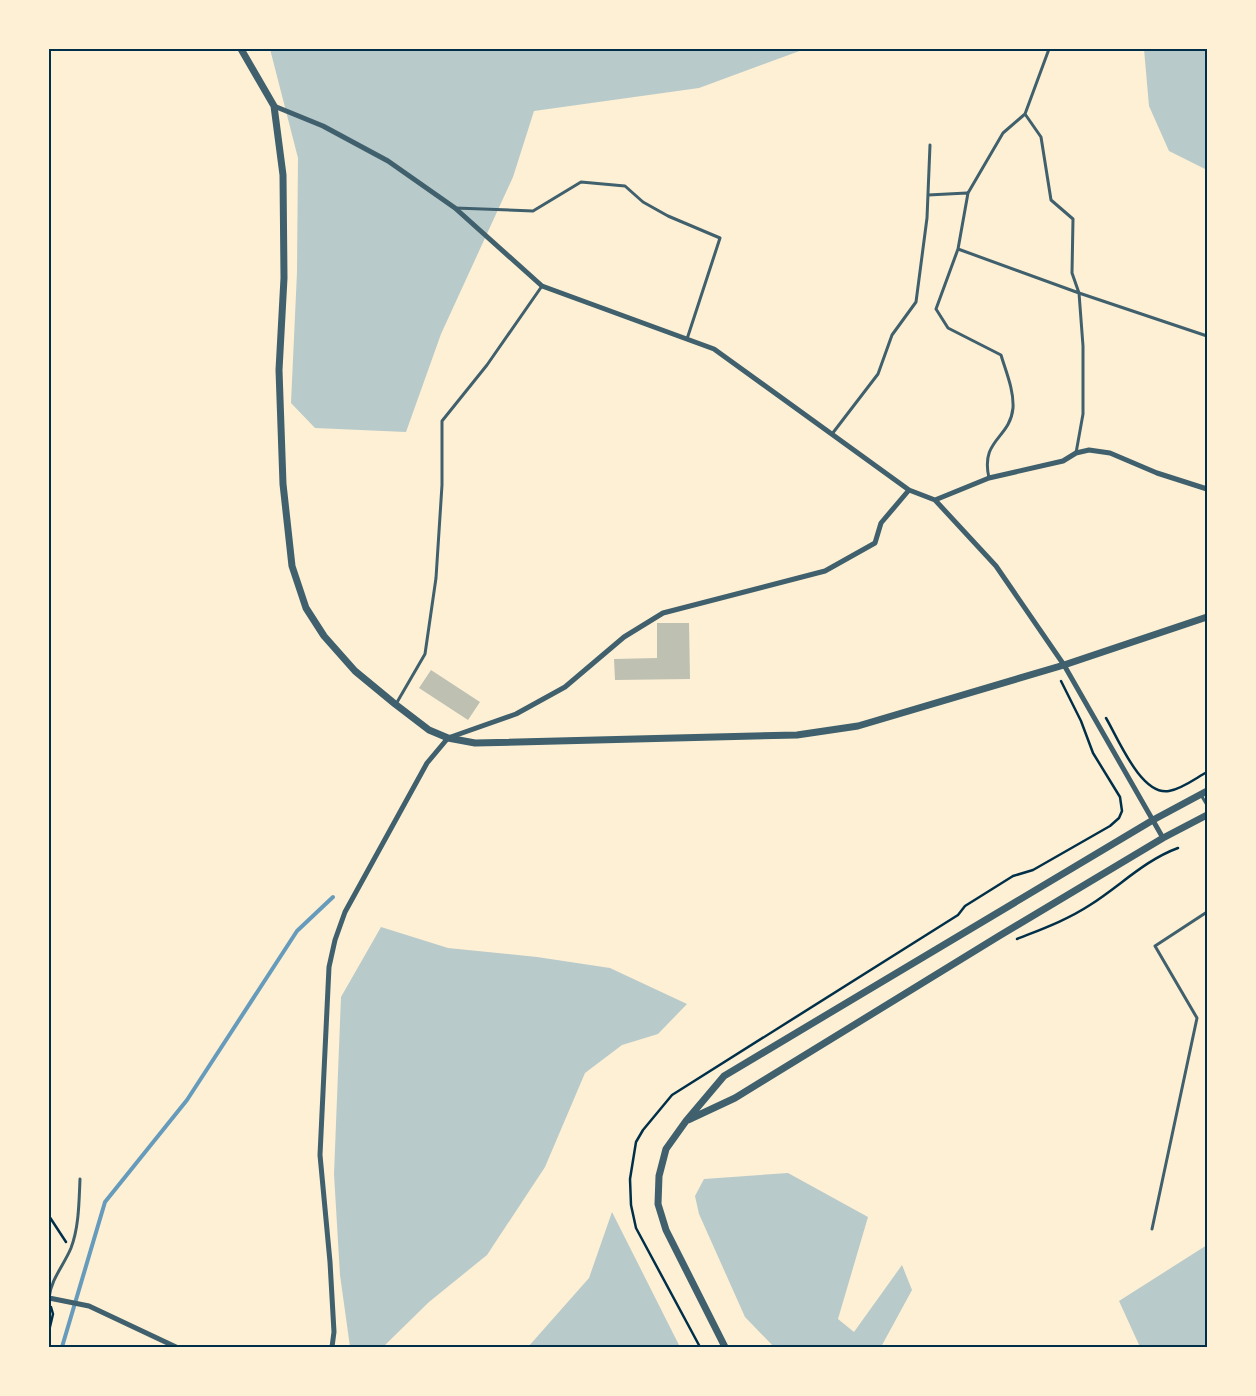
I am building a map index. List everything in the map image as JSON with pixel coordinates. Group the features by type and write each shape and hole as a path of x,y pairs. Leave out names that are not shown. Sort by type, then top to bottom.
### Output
{"street":[{"path":"241,49 274,106 283,175 284,278 279,370 283,484 292,566 306,608 324,636 355,671 429,730 448,738 476,744 797,734 858,726 1064,665 1207,618"},
{"path":"274,106 323,126 388,161 454,208 542,286 594,307 714,349 909,490 935,500 996,566 1064,665 1163,838"},
{"path":"935,500 989,478 1063,461 1076,453 1089,450 1110,453 1157,473 1207,489"},
{"path":"332,1347 334,1332 330,1262 320,1155 330,968 335,940 345,912 427,763 448,738 516,714 565,687 624,637 663,613 825,571 875,544 881,523 909,490"},
{"path":"724,1347 666,1230 658,1204 659,1176 666,1149 686,1121 724,1076 1152,820 1204,793"},
{"path":"686,1121 735,1098 1163,838 1207,816"},
{"path":"49,1298 90,1306 176,1347"}],"lane":[{"path":"989,478 986,463 992,444 1006,430 1013,408 1010,383 1000,355 948,328 936,309 958,249 968,193 1003,133 1025,114 1048,49"},
{"path":"1025,114 1040,137 1051,200 1073,219 1072,273 1079,293 1084,346 1083,414 1076,453"},
{"path":"831,434 878,374 892,335 916,302 928,194 930,145"},
{"path":"454,208 533,211 580,182 625,186 643,202 720,238 687,339"},
{"path":"928,194 968,193"},
{"path":"958,249 1079,293 1207,336"},
{"path":"395,704 425,654 436,578 442,485 442,421 487,365 542,286"},
{"path":"1204,793 1207,805"},
{"path":"1152,1229 1197,1018 1155,946 1207,912"},
{"path":"49,1298 50,1287 71,1248 78,1216 80,1179"}],"path":[{"path":"1061,681 1081,721 1093,753 1120,797 1122,811 1119,818 1110,826"},
{"path":"1105,716 1143,780 1154,790 1175,790 1207,772"},
{"path":"1016,939 1060,922 1091,904 1137,871 1178,848"},
{"path":"49,1216 71,1248"},
{"path":"49,1298 53,1314 50,1319 49,1331"}],"shaded area":[{"path":"270,49 805,49 699,88 534,111 513,177 441,334 406,432 315,428 291,403 297,272 298,158"},
{"path":"1144,49 1207,49 1207,170 1169,151 1149,106"},
{"path":"381,927 448,948 537,957 610,968 687,1004 658,1034 622,1045 585,1073 545,1167 487,1255 429,1302 383,1347 350,1347 340,1275 334,1174 341,997"},
{"path":"788,1173 868,1217 838,1319 854,1332 902,1265 912,1290 881,1347 774,1347 745,1317 699,1214 695,1196 704,1179"},
{"path":"612,1212 680,1347 528,1347 589,1278"},
{"path":"1207,1245 1207,1347 1140,1347 1119,1301"}],"building":[{"path":"657,623 689,623 690,679 615,680 614,659 657,658"},
{"path":"431,670 480,702 468,720 419,688"}],"waterway":[{"path":"62,1347 105,1202 187,1100 297,931 333,897"}]}
